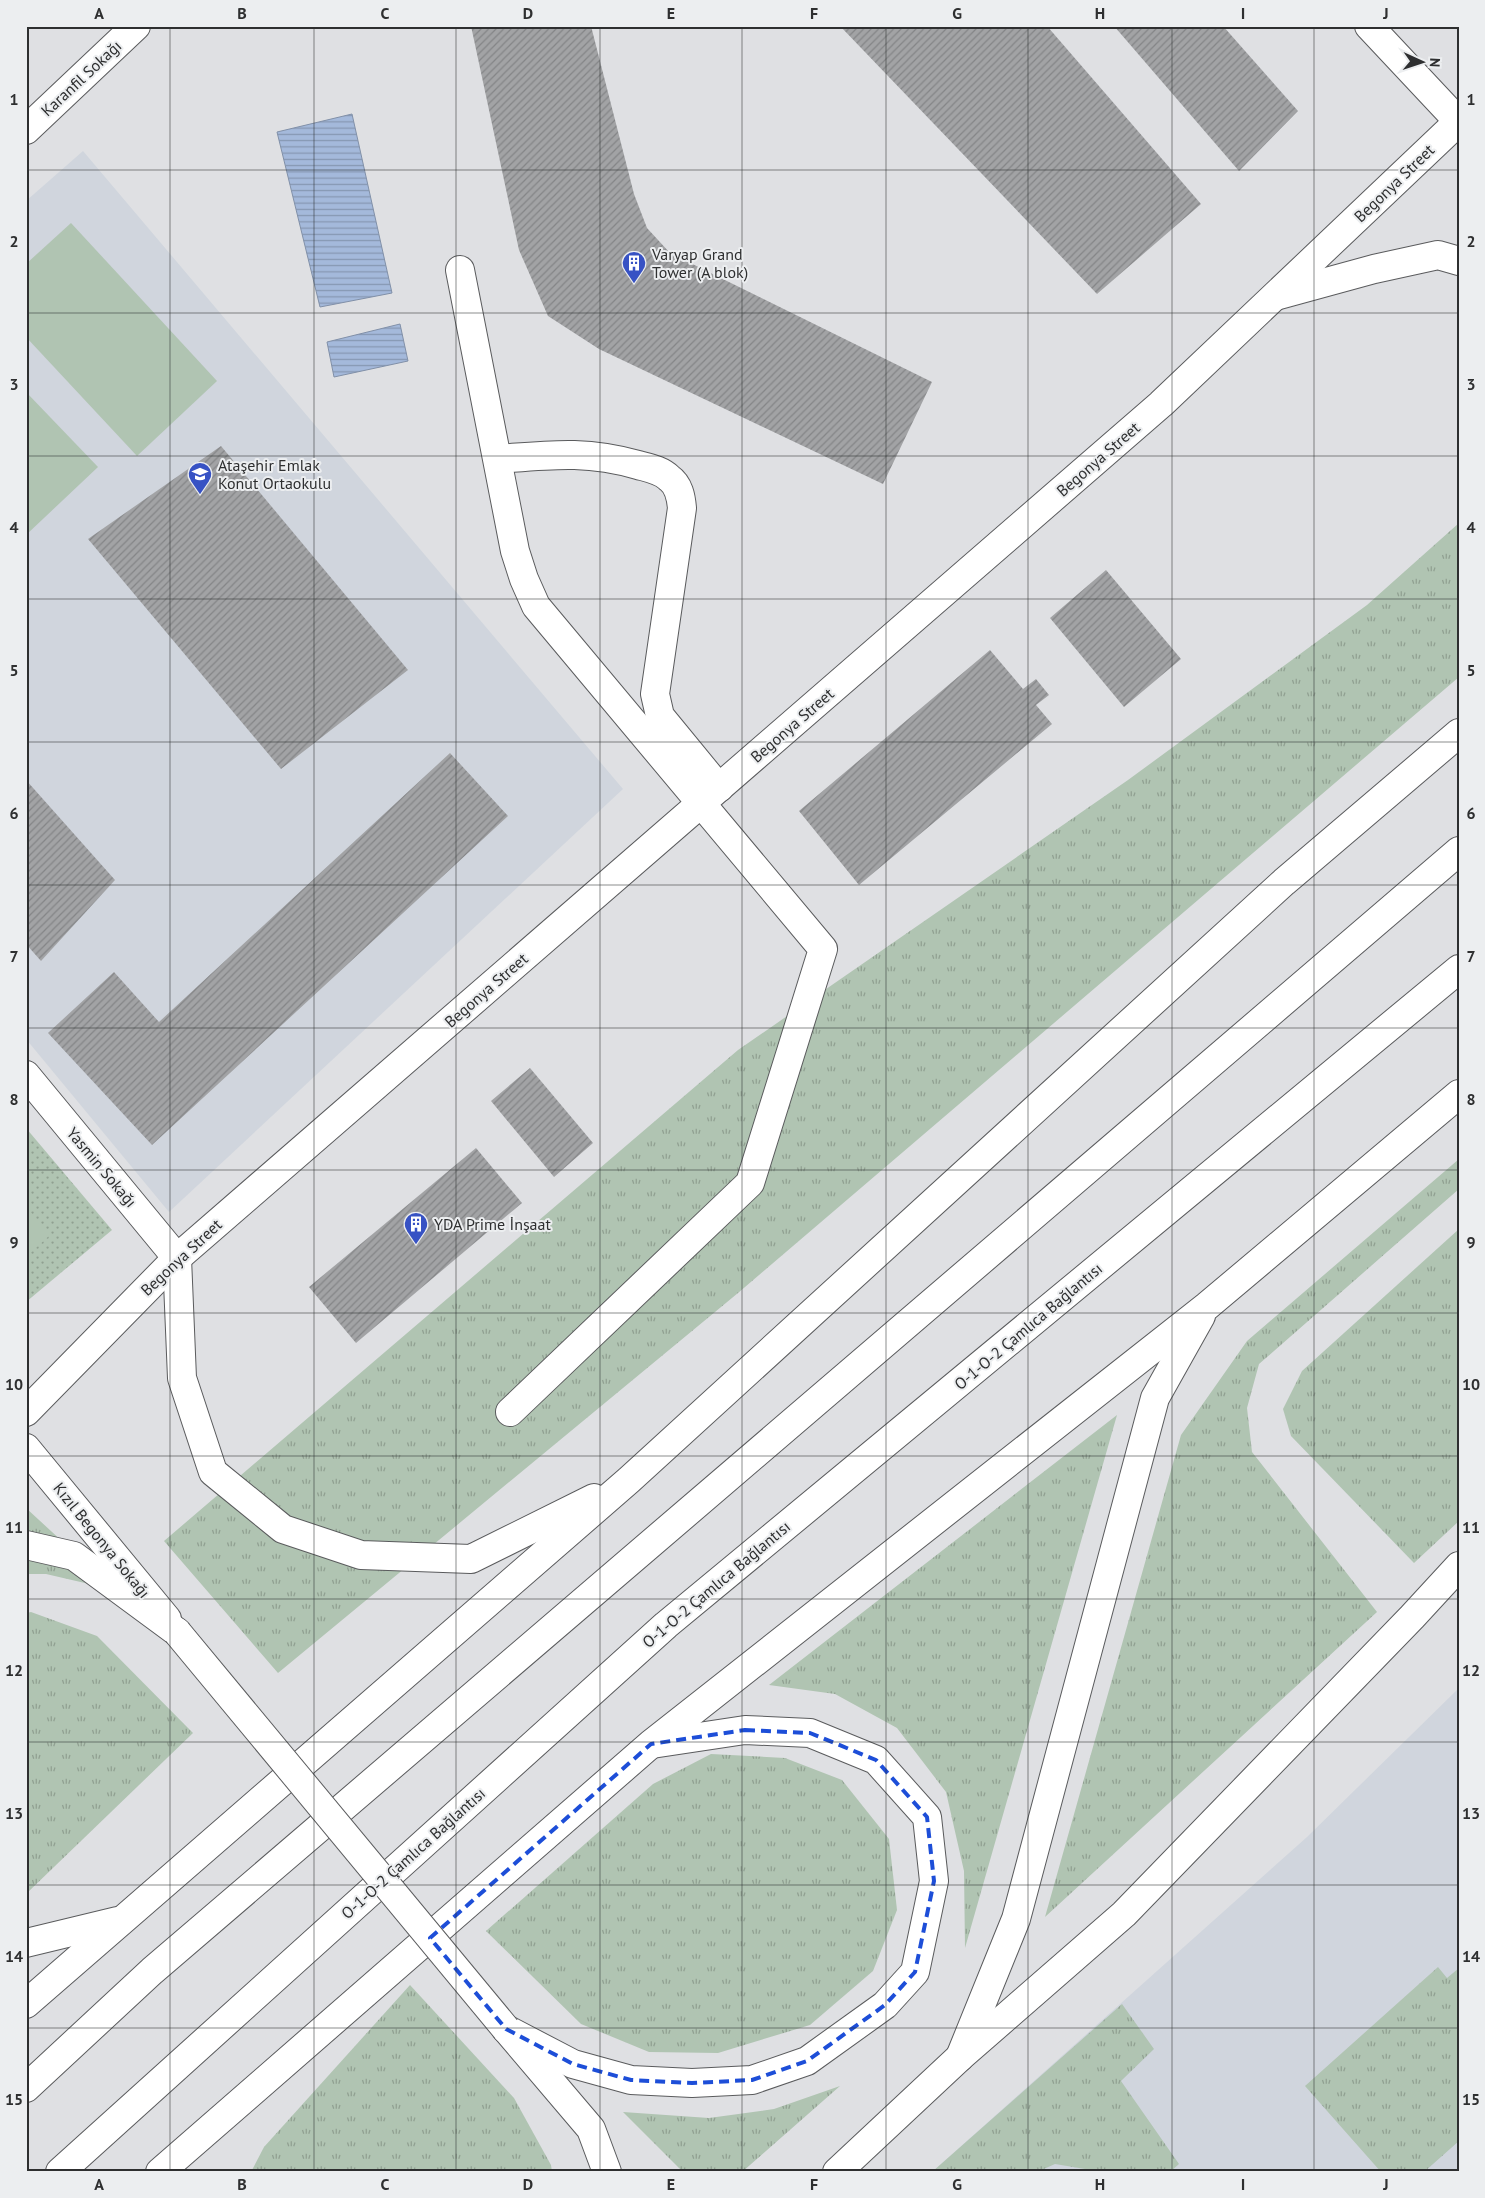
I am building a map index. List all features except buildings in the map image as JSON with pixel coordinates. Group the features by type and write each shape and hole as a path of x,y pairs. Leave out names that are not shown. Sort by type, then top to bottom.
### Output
{"main road":[{"name":"Karanfil Sokağı","path":"26,130 136,26"},
{"name":"Begonya Street","path":"26,1412 177,1258 1161,404 1458,122 1369,26"},
{"path":"1275,296 1374,268 1438,254 1459,261"},
{"path":"460,270 515,551 524,579 536,606 604,686 711,795"},
{"path":"498,459 573,454 610,457 661,472 670,478 678,488 682,508 655,694 660,716 711,795 823,949 750,1183 510,1412"},
{"path":"604,686 616,690 629,690 650,679 657,670"},
{"path":"26,2004 629,1480 1284,882 1459,733"},
{"path":"26,2088 152,1970 1459,851"},
{"name":"O-1-O-2 Çamlıca Bağlantısı","path":"60,2172 666,1625 1459,969"},
{"name":"Yasmin Sokağı","path":"26,1076 177,1258"},
{"path":"160,2172 651,1744 1207,1306 1458,1095"},
{"path":"177,1258 182,1378 213,1472 283,1529 361,1555 471,1559 629,1480"},
{"path":"960,2057 1016,1919 1155,1398 1207,1306"},
{"name":"Kızıl Begonya Sokağı","path":"26,1448 177,1632"},
{"path":"26,1545 74,1556 177,1632 506,2030 591,2129 607,2172"},
{"path":"837,2172 960,2057 1124,1914 1412,1617 1459,1566"},
{"path":"1412,1617 1459,1580"},
{"path":"506,2030 573,2064 631,2080 692,2083 752,2080 807,2061 885,2005 915,1972 934,1881 927,1817 876,1760 810,1733 745,1730 651,1744"},
{"path":"26,1943 121,1920"},
{"path":"188,2172 194,2154 244,2100"}],"highlighted area":[{"path":"745,1730 810,1733 876,1760 927,1817 934,1881 915,1972 885,2005 807,2061 752,2080 692,2083 631,2080 573,2064 506,2029 430,1938 651,1744"}],"shaded area":[{"name":"Ataşehir Emlak Konut Ortaokulu","path":"83,151 623,789 169,1212 26,1039 26,201"},
{"path":"1459,1688 1459,2172 932,2172 1307,1837"}],"green space":[{"path":"71,223 217,381 137,456 26,337 26,264"},
{"path":"26,392 98,467 26,535"},
{"path":"1459,523 1459,677 738,1293 278,1673 164,1541 738,1050 1128,780 1367,605"},
{"path":"26,1128 112,1230 26,1302"},
{"path":"1459,1159 1459,1189 1259,1364 1247,1408 1252,1452 1377,1612 1045,1917 1181,1435 1247,1341"},
{"path":"26,1207 50,1235 26,1257"},
{"path":"1459,1229 1459,1521 1414,1563 1291,1436 1283,1409 1302,1371"},
{"path":"1117,1415 965,1948 964,1871 946,1792 897,1728 835,1694 769,1685"},
{"path":"26,1508 115,1590 46,1574 26,1574"},
{"path":"31,1612 97,1636 193,1733 26,1894 26,1613"},
{"path":"711,1754 785,1758 842,1780 889,1839 897,1910 873,1971 810,2025 718,2053 649,2052 581,2024 486,1931 653,1784"},
{"path":"1438,1967 1447,1978 1459,1968 1459,2141 1424,2172 1381,2172 1305,2086"},
{"path":"410,1985 514,2098 551,2165 552,2172 251,2172 264,2147"},
{"path":"1122,2004 1154,2049 1121,2081 1179,2164 1170,2172 1087,2172 1085,2169 1055,2164 1037,2172 932,2172"},
{"path":"840,2086 742,2172 683,2172 623,2112 709,2118 774,2109"}],"water":[{"path":"352,114 392,293 320,307 277,132"},
{"path":"400,324 408,361 334,377 327,342"}],"place":[{"name":"Varyap Grand Tower (A blok)","path":"634,284"},
{"name":"Ataşehir Emlak Konut Ortaokulu","path":"200,495"},
{"name":"YDA Prime İnşaat","path":"416,1245"}]}
